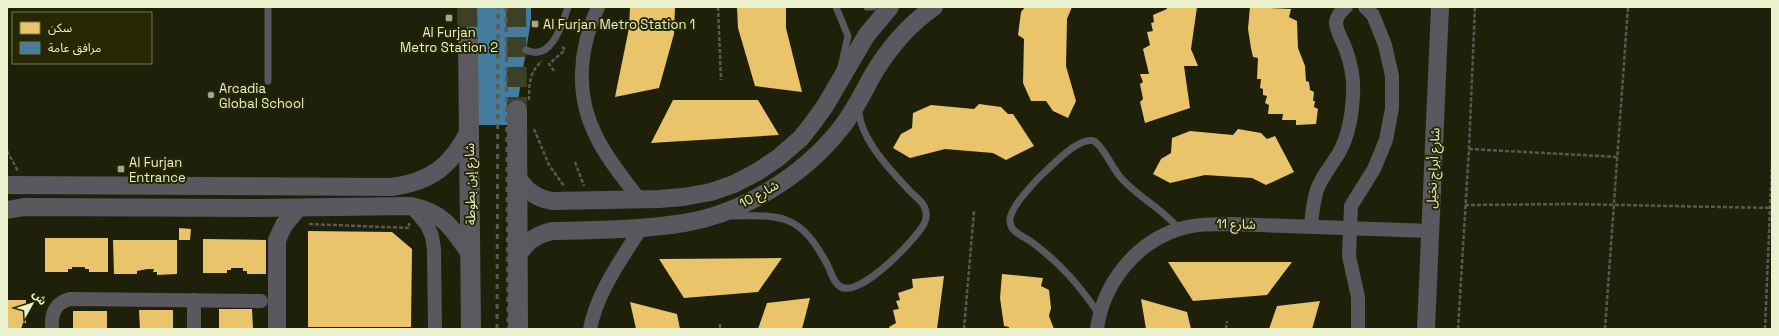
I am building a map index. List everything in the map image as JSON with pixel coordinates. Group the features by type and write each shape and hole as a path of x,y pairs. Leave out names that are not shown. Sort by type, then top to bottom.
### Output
{"main road":[{"name":"شارع إبن بطوطة","path":"468,40 471,329"},
{"path":"518,329 517,176 523,106"}],"street":[{"path":"598,7 587,37 582,59 582,91 585,107 596,137 624,178 631,199"},
{"name":"شارع 10","path":"517,176 527,190 543,199 552,201 677,198 711,192 734,184 757,172 778,158 801,138 825,106 866,36 890,7"},
{"name":"شارع 10","path":"517,258 527,243 542,233 552,231 641,228 686,223 740,205 757,196 795,172 820,151 841,128 886,55 902,34 934,7"},
{"path":"1311,226 1317,191 1328,169 1336,158 1345,138 1351,116 1353,94 1351,71 1346,49 1337,29 1336,21 1339,13 1346,7"},
{"path":"1358,329 1358,297 1349,256 1351,206 1374,170 1386,140 1392,108 1392,76 1385,45 1373,15 1365,7"},
{"name":"شارع أبراج نخيل","path":"1426,329 1440,7"},
{"path":"14,185 391,187 407,185 423,180 438,171 451,160 461,147 469,131"},
{"path":"710,216 707,204 711,192"},
{"path":"411,206 427,225 432,236 434,249 435,329"},
{"path":"7,210 24,207 52,207 300,216 411,206 434,212 445,220 470,254"},
{"path":"277,329 277,240 284,225 300,216"},
{"name":"شارع 11","path":"1097,329 1099,314 1111,285 1126,264 1153,241 1179,229 1204,224 1311,226 1430,231"},
{"path":"590,329 592,318 602,291 641,228"},
{"path":"52,329 52,314 56,306 70,299 261,301"},
{"path":"194,300 194,329"}],"lane":[{"path":"268,7 268,81"},
{"path":"526,50 532,53 544,51 552,44 565,17 568,7"},
{"path":"836,7 848,36 841,67 841,77"},
{"path":"867,7 873,7"},
{"path":"710,216 767,216 784,218 794,223 812,240 824,258 835,282 842,287 852,288 889,264 914,238 925,223 927,216 926,208 889,168 868,139 862,127 859,114 859,101"},
{"path":"1099,314 1079,285 1064,269 1032,242 1014,231 1011,226 1011,216 1028,189 1075,146 1087,140 1094,141 1099,145 1110,163 1129,187 1152,206 1169,217 1179,229"}],"path":[{"path":"718,7 721,80"},
{"path":"1458,329 1469,148 1475,7"},
{"path":"1605,329 1628,7"},
{"path":"554,71 549,64 565,50 559,43 556,47"},
{"path":"523,106 530,77 536,66 547,56"},
{"path":"534,127 549,165 555,176 566,188"},
{"path":"1469,148 1618,157"},
{"path":"7,152 18,172 14,185"},
{"path":"1765,329 1772,161"},
{"path":"575,162 588,200"},
{"path":"1465,205 1571,204 1771,208"},
{"path":"300,216 408,228 411,206"},
{"path":"964,329 974,211"},
{"path":"1226,329 1227,321"},
{"path":"720,324 720,329"}],"building: سكن":[{"path":"630,7 675,7 674,34 659,88 615,97 629,28"},
{"path":"737,7 786,7 786,28 802,92 755,86 738,28"},
{"path":"1025,7 1072,7 1067,19 1066,66 1076,101 1068,118 1053,111 1046,101 1031,101 1023,83 1024,39 1018,35 1021,12"},
{"path":"1166,7 1197,7 1191,49 1198,66 1184,66 1190,108 1145,123 1140,102 1143,99 1140,84 1143,82 1140,74 1149,74 1143,49 1150,45 1147,32 1153,31 1151,23 1154,22 1153,15 1167,9"},
{"path":"1250,7 1291,9 1289,17 1297,21 1298,48 1305,66 1306,81 1309,82 1310,90 1314,92 1314,107 1318,109 1316,124 1296,125 1296,120 1282,120 1283,114 1268,114 1269,105 1265,103 1267,96 1263,95 1263,89 1260,88 1261,79 1257,79 1258,58 1253,57 1251,48 1248,29"},
{"path":"673,100 758,100 779,135 651,143"},
{"path":"979,104 1001,107 1008,114 1013,114 1034,146 1006,160 993,153 945,149 910,158 893,148 901,134 912,128 913,113 931,105 974,109"},
{"path":"1238,129 1261,133 1267,139 1275,136 1294,172 1266,185 1252,178 1205,175 1170,183 1153,174 1161,159 1171,153 1172,138 1190,131 1233,135"},
{"path":"179,228 191,229 190,240 179,240"},
{"path":"308,231 392,232 412,249 411,327 308,327"},
{"path":"45,238 108,238 108,272 89,272 89,269 85,269 85,267 72,267 72,269 68,269 68,272 45,272"},
{"path":"203,239 266,240 266,274 247,274 247,271 243,271 243,268 231,268 231,270 227,270 227,273 203,273"},
{"path":"113,240 177,240 177,274 157,275 157,272 153,272 154,269 147,269 137,271 137,274 114,274"},
{"path":"782,258 758,292 684,298 659,259"},
{"path":"1168,262 1292,262 1267,295 1193,301"},
{"path":"1002,274 1043,278 1041,286 1049,290 1051,308 1049,316 1054,329 1009,329 1009,327 1004,326 1000,298"},
{"path":"944,276 937,329 890,329 889,327 896,323 893,310 899,309 896,301 900,300 898,293 913,288 912,279"},
{"path":"810,298 802,329 758,329 767,303"},
{"path":"1141,299 1187,312 1191,329 1146,329"},
{"path":"7,300 26,300 26,323 23,323 21,329 7,329"},
{"path":"1320,301 1312,329 1269,329 1277,306"},
{"path":"630,302 677,314 680,329 636,329"},
{"path":"219,309 252,309 253,329 219,329"},
{"path":"139,310 173,310 173,329 140,329"},
{"path":"73,311 107,311 107,329 73,329"}],"building: مرافق عامة":[{"path":"466,7 531,7 531,20 514,125 477,125 466,23"}],"tunnel":[{"path":"467,7 468,40"},
{"path":"516,7 517,110"}],"railway":[{"path":"497,329 498,7"},
{"path":"506,7 508,329"}],"place":[{"name":"Al Furjan Metro Station 2","path":"449,18"},
{"name":"Al Furjan Metro Station 1","path":"535,24"},
{"name":"Arcadia Global School","path":"211,95"},
{"name":"Al Furjan Entrance","path":"121,169"}]}
